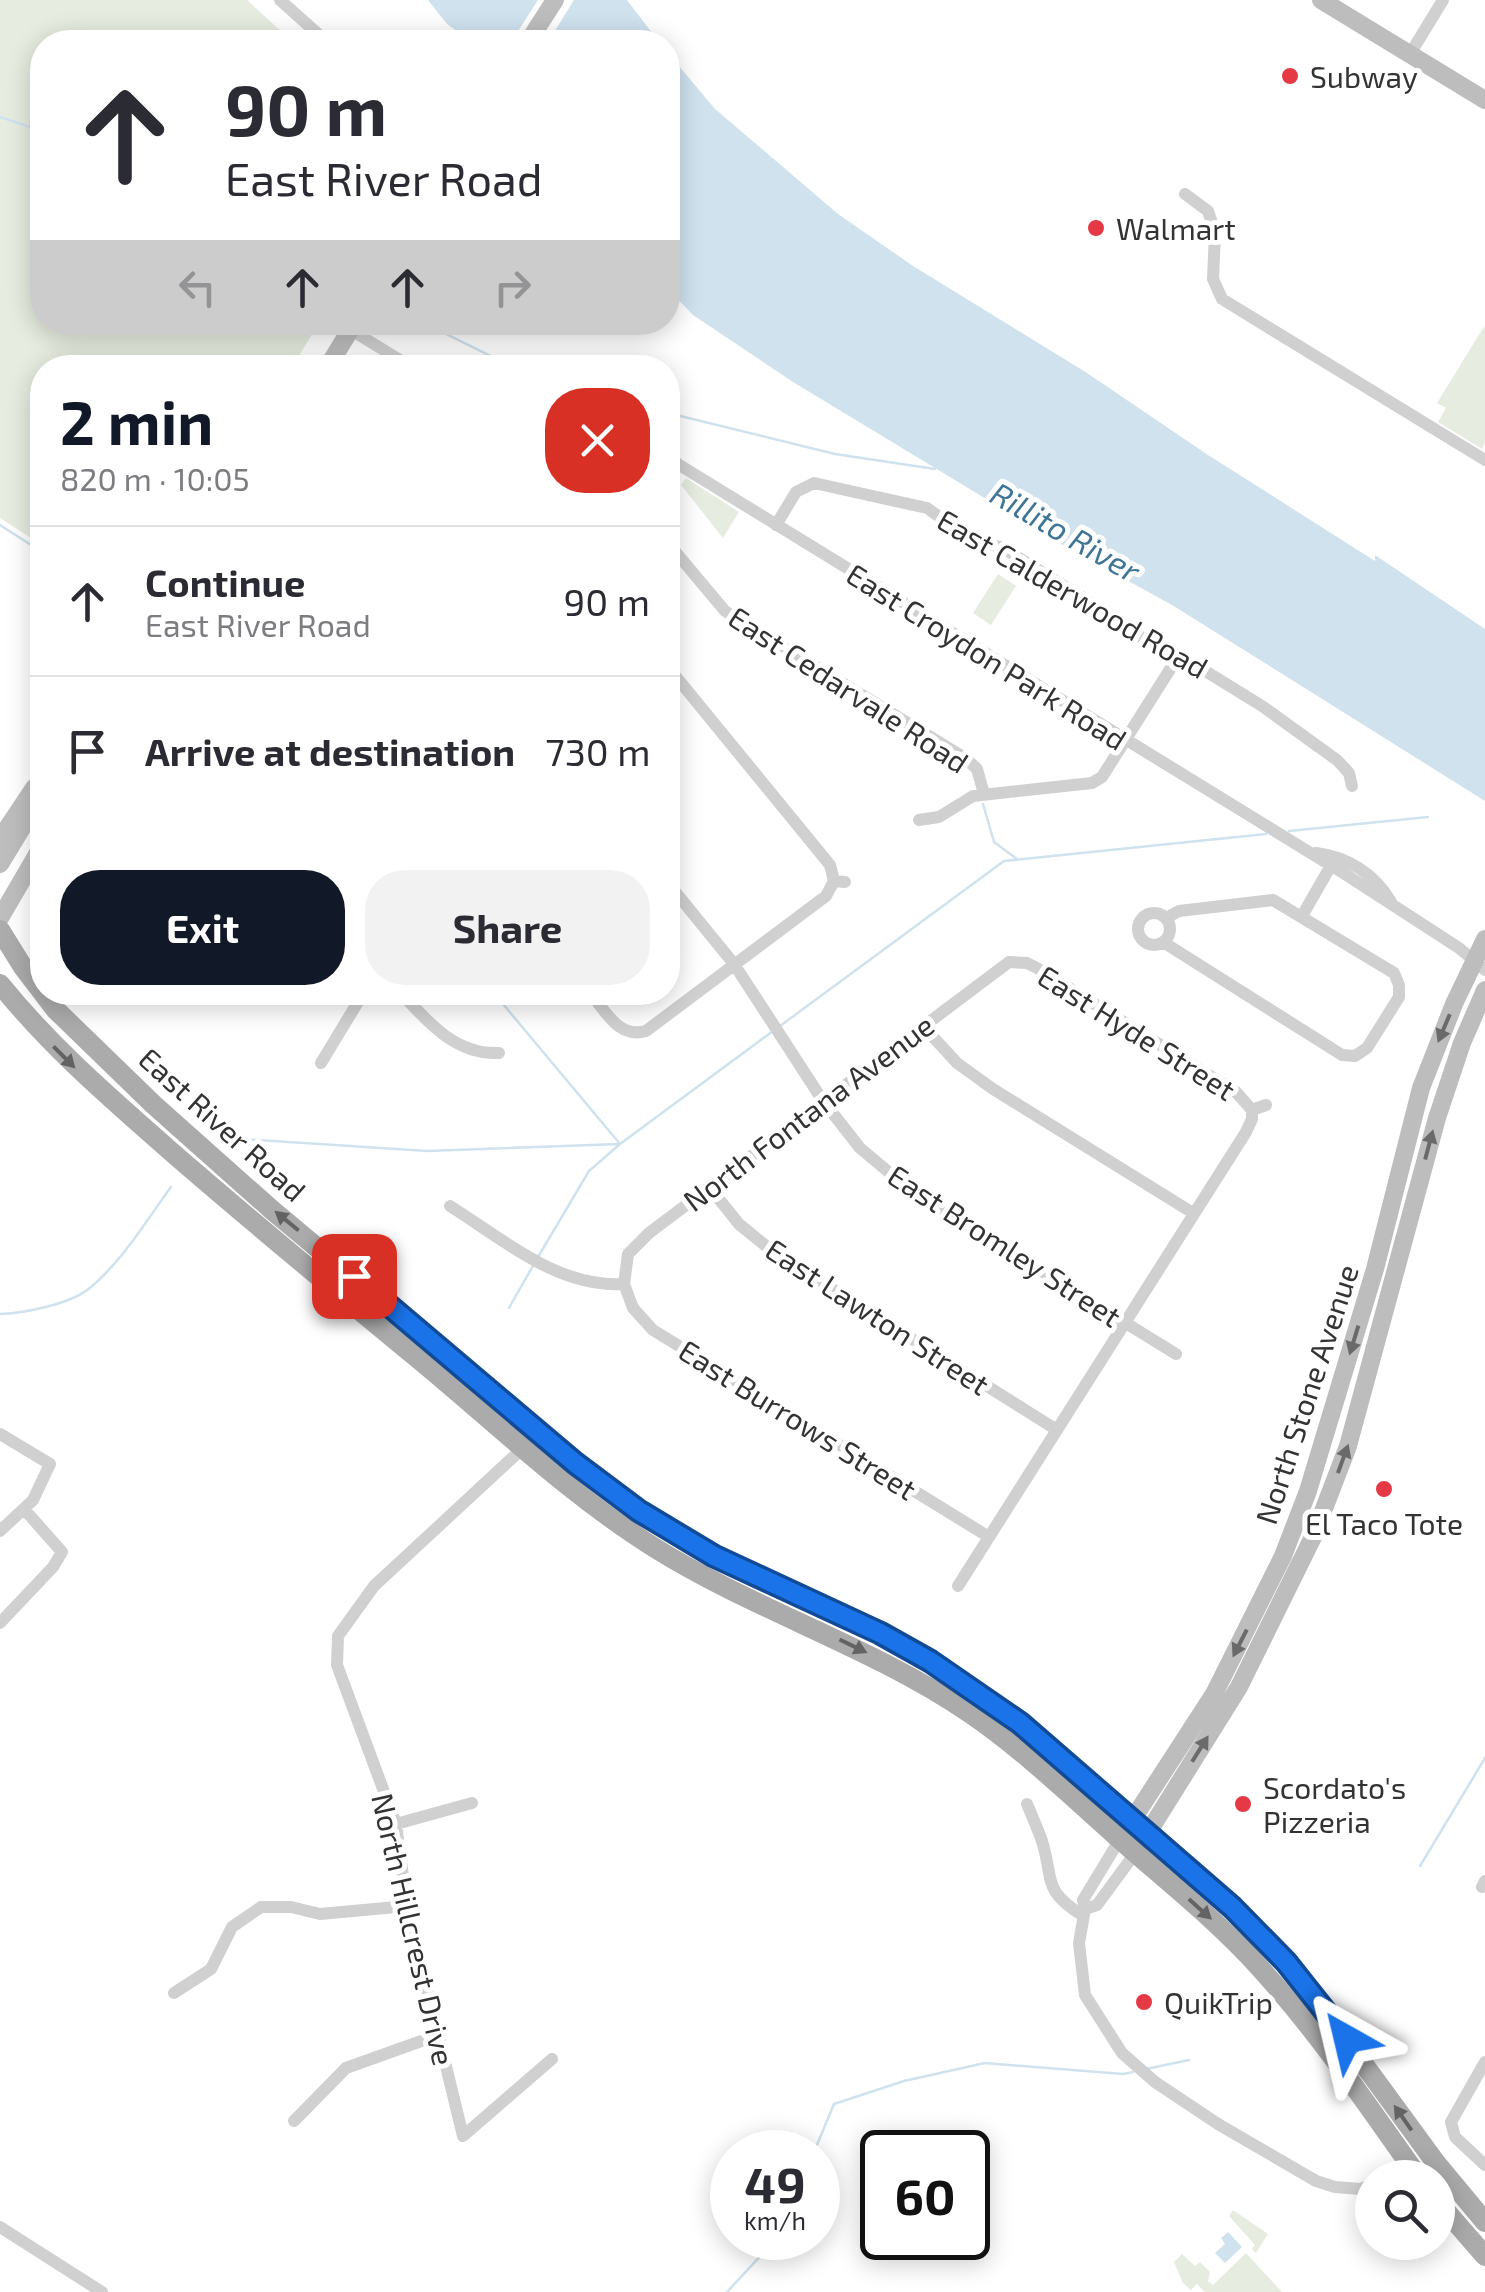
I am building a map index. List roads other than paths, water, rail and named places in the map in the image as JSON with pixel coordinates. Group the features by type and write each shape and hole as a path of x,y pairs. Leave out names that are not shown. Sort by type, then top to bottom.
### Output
{"main road":[{"path":"536,30 555,0"},
{"path":"1321,0 1485,100"},
{"path":"0,839 30,794"},
{"path":"0,864 30,815"},
{"path":"0,918 30,867"},
{"name":"East River Road","path":"0,930 30,976"},
{"name":"North Stone Avenue","path":"1128,1846 1214,1694 1283,1556 1308,1491 1370,1286 1421,1088 1480,965 1485,940"},
{"name":"East River Road","path":"0,984 74,1067 581,1497 712,1580 864,1652 971,1714 1047,1774 1246,1953 1304,2019 1407,2160"},
{"name":"North Stone Avenue","path":"1140,1826 1239,1687 1314,1536 1348,1446 1436,1118 1485,990"},
{"name":"East River Road","path":"52,1005 154,1105 272,1210 575,1463 657,1523 748,1573 880,1633 930,1661 1020,1723 1256,1930 1326,2010 1436,2163 1485,2222"},
{"path":"524,1448 539,1447 623,1513 657,1523"},
{"path":"622,1526 737,1578 748,1573"},
{"path":"1455,2222 1485,2256"}],"street":[{"path":"280,0 314,30"},
{"path":"1410,54 1444,0"},
{"path":"1185,194 1208,210 1215,232 1213,279 1222,299 1485,460"},
{"path":"366,335 394,355"},
{"name":"East Croydon Park Road","path":"680,466 1305,850 1379,882 1392,904 1480,965"},
{"name":"East Calderwood Road","path":"776,526 796,492 814,483 916,504 939,514 967,537 1003,548 1136,635 1179,655 1262,706 1322,748 1349,773 1352,786"},
{"name":"East Cedarvale Road","path":"680,556 725,610 965,758 977,768 984,794"},
{"path":"919,820 938,817 973,796 1092,783 1102,778 1179,655"},
{"path":"600,1005 618,1027 629,1033 646,1031 826,896 840,881 680,682"},
{"path":"1302,916 1334,861"},
{"name":"East Bromley Street","path":"680,897 734,964 823,1101 860,1148 910,1190 1176,1354"},
{"path":"1163,942 1342,1054 1354,1056 1367,1048 1398,997 1399,984 1394,973 1273,900 1179,911 1166,918"},
{"path":"1149,913 1166,918 1170,931 1163,942 1156,946 1145,943 1137,930 1140,920 1149,913"},
{"name":"North Fontana Avenue","path":"624,1284 628,1254 649,1233 1000,966 1018,962"},
{"name":"East Hyde Street","path":"1018,962 1037,968 1259,1107 1193,1213"},
{"path":"321,1063 356,1005"},
{"path":"412,1005 455,1042 477,1054 499,1053"},
{"path":"922,1025 957,1063 993,1089 1193,1213 958,1586"},
{"name":"East Lawton Street","path":"710,1188 739,1224 772,1251 1057,1430"},
{"path":"450,1206 558,1274 596,1286 624,1284"},
{"name":"East Burrows Street","path":"624,1284 634,1308 653,1330 989,1538"},
{"path":"0,1434 50,1464 33,1500 0,1530"},
{"name":"North Hillcrest Drive","path":"524,1448 374,1586 338,1636 337,1664 396,1824 407,1906 463,2136 552,2060"},
{"path":"0,1624 54,1567 62,1552 24,1510"},
{"path":"396,1824 472,1803"},
{"path":"1027,1804 1043,1845 1052,1888 1062,1902 1084,1912"},
{"path":"1084,1912 1097,1905 1128,1846"},
{"path":"1128,1846 1091,1885 1084,1900 1079,1944 1084,1995 1122,2053 1155,2082 1218,2124 1316,2181 1355,2187"},
{"path":"174,1992 212,1969 232,1926 261,1908 291,1907 320,1914 407,1906"},
{"path":"294,2120 346,2068 438,2035"},
{"path":"1485,2062 1451,2122 1455,2138 1485,2166"},
{"path":"0,2228 102,2292"}],"water":[{"path":"428,0 627,0 650,30 455,30"},
{"name":"Rillito River","path":"680,67 715,109 838,214 913,266 1087,373 1375,561 1375,555 1485,629 1485,801 1172,605 1054,540 793,382 693,315 680,301"},
{"path":"1228,2232 1242,2247 1225,2263 1215,2253 1225,2244 1221,2238"}],"waterway":[{"path":"0,117 30,127"},
{"path":"448,335 489,355"},
{"path":"680,416 835,454 935,469"},
{"path":"0,525 30,544"},
{"path":"983,804 994,842 1017,859"},
{"path":"1289,831 1428,817"},
{"path":"780,1026 1004,861 1266,834"},
{"path":"504,1005 620,1144 589,1171 538,1257"},
{"path":"242,1139 427,1151 620,1144 773,1031"},
{"path":"0,1314 35,1310 83,1293 124,1252 171,1187"},
{"path":"509,1308 534,1264"},
{"path":"1420,1866 1485,1758"},
{"path":"1146,2069 1189,2060"},
{"path":"823,2130 834,2104 904,2081 985,2063 1133,2072"},
{"path":"727,2292 757,2260"}],"place":[{"name":"Subway","path":"1290,76"},
{"name":"Walmart","path":"1096,228"},
{"name":"El Taco Tote","path":"1384,1489"},
{"name":"Scordato's Pizzeria","path":"1243,1804"},
{"name":"QuikTrip","path":"1144,2002"}]}
